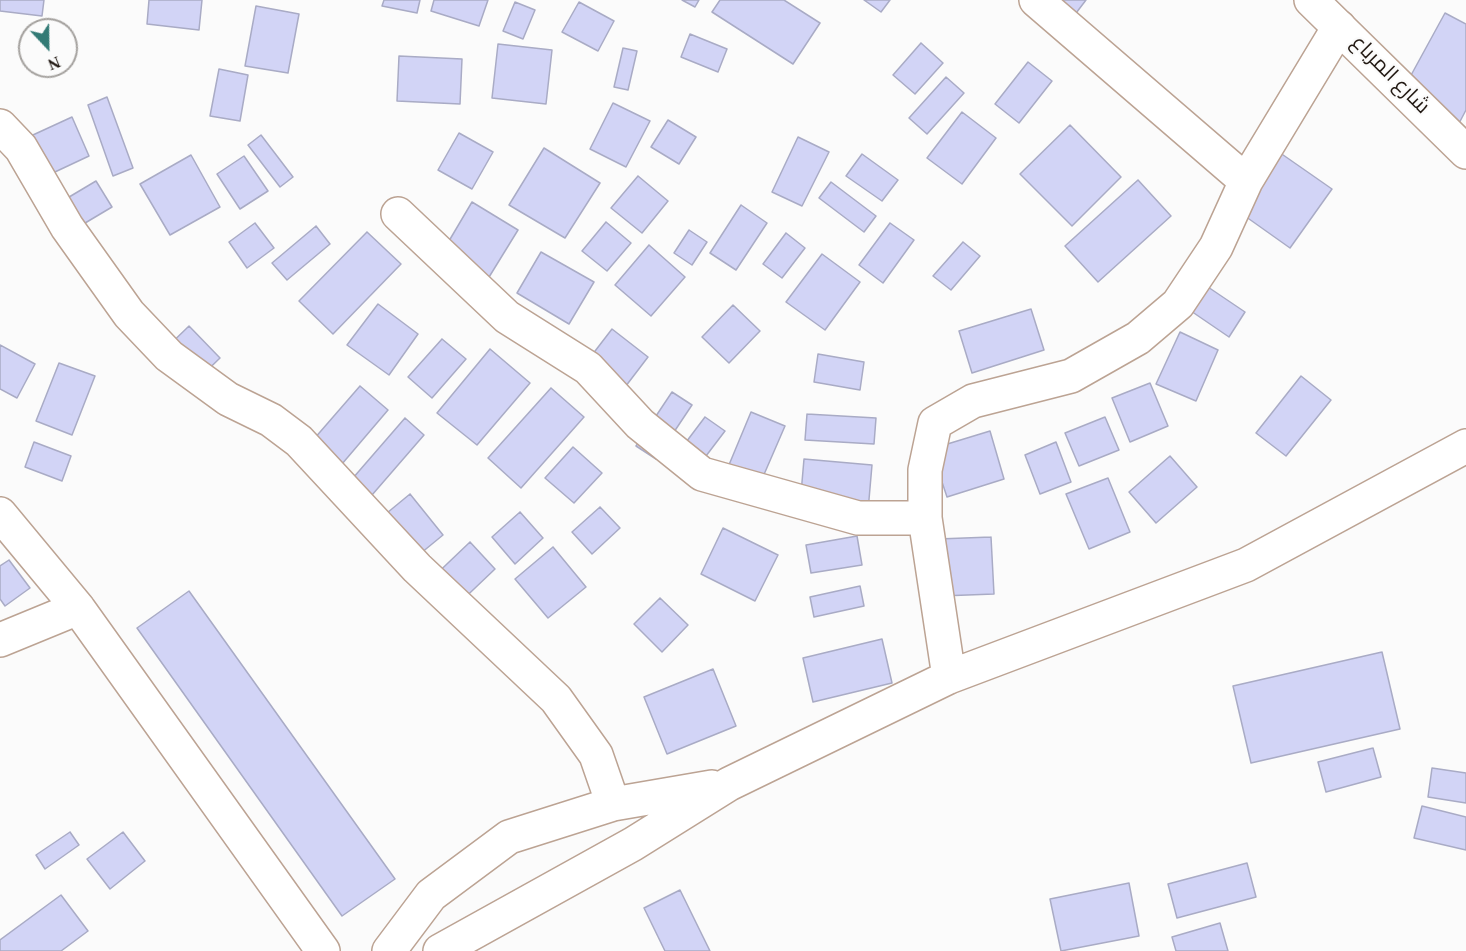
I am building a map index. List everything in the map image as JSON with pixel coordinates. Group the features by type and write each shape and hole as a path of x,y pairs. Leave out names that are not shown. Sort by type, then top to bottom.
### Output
{"street":[{"path":"1036,0 1246,181"},
{"name":"شارع المرباع","path":"1311,0 1466,152"},
{"path":"949,677 925,518 925,470 935,423 973,401 1071,376 1138,338 1178,304 1216,247 1246,181 1339,27"},
{"path":"0,126 21,148 67,227 129,314 169,356 228,399 271,420 299,441 417,568 556,699 596,755 613,804"},
{"path":"398,214 507,317 588,368 640,424 702,474 858,518 925,518"},
{"path":"440,951 633,844 729,784 949,677 1246,565 1466,446"},
{"path":"0,514 78,608 323,951"},
{"path":"0,640 78,608"},
{"path":"389,951 431,895 509,837 613,804 729,784"}],"building":[{"path":"0,0 44,0 42,16 0,11"},
{"path":"149,0 202,0 199,30 147,24"},
{"path":"384,0 420,0 417,13 382,6"},
{"path":"434,0 488,0 479,26 431,11"},
{"path":"682,0 699,0 695,7"},
{"path":"720,0 784,0 820,23 793,64 712,12"},
{"path":"864,0 890,0 881,12"},
{"path":"1043,0 1086,0 1070,21"},
{"path":"515,2 535,10 523,39 503,31"},
{"path":"579,2 614,21 598,51 562,32"},
{"path":"256,6 299,14 288,73 245,66"},
{"path":"1445,13 1466,24 1466,110 1456,129 1398,99"},
{"path":"690,34 727,49 718,72 681,57"},
{"path":"921,43 943,63 915,94 893,75"},
{"path":"498,44 552,50 546,104 492,98"},
{"path":"623,48 637,51 628,90 614,87"},
{"path":"399,56 462,59 460,104 397,101"},
{"path":"1028,62 1052,81 1019,123 995,104"},
{"path":"219,69 248,75 240,121 210,116"},
{"path":"946,77 964,93 927,134 909,118"},
{"path":"107,97 133,168 113,176 88,105"},
{"path":"613,103 650,121 626,167 590,149"},
{"path":"962,112 996,138 962,184 927,158"},
{"path":"72,117 89,156 40,179 22,140"},
{"path":"668,120 696,137 679,164 651,147"},
{"path":"1070,125 1121,177 1072,226 1020,174"},
{"path":"459,133 493,152 472,189 438,170"},
{"path":"261,135 293,177 280,187 248,145"},
{"path":"798,137 829,152 802,206 772,192"},
{"path":"544,148 600,183 565,238 509,205"},
{"path":"1276,150 1332,189 1290,248 1235,209"},
{"path":"862,154 898,180 882,201 846,176"},
{"path":"191,155 220,207 170,235 140,184"},
{"path":"244,156 268,191 240,209 217,174"},
{"path":"638,176 668,201 642,233 611,208"},
{"path":"1138,180 1171,216 1098,282 1065,246"},
{"path":"96,181 112,207 70,232 54,206"},
{"path":"831,182 876,216 864,232 819,198"},
{"path":"472,202 518,230 478,295 433,268"},
{"path":"741,205 767,223 736,270 710,253"},
{"path":"606,222 631,243 607,271 582,251"},
{"path":"255,223 274,248 247,268 229,242"},
{"path":"890,223 914,240 883,283 859,265"},
{"path":"316,226 330,244 287,280 272,263"},
{"path":"689,230 707,242 692,265 674,253"},
{"path":"367,232 401,264 333,334 299,301"},
{"path":"786,233 805,248 782,278 763,264"},
{"path":"963,242 980,256 951,290 933,276"},
{"path":"649,245 685,277 651,316 615,285"},
{"path":"541,252 594,282 569,324 517,293"},
{"path":"822,254 860,282 825,330 786,302"},
{"path":"1205,285 1245,312 1229,337 1188,309"},
{"path":"378,304 418,334 389,375 347,345"},
{"path":"733,305 760,331 729,363 702,337"},
{"path":"1031,309 1044,350 972,373 959,331"},
{"path":"189,326 220,358 191,386 160,354"},
{"path":"612,329 648,357 619,395 582,368"},
{"path":"1180,332 1218,350 1196,401 1156,384"},
{"path":"442,339 466,359 432,398 408,377"},
{"path":"0,345 35,364 17,398 0,389"},
{"path":"490,349 530,383 477,445 437,413"},
{"path":"818,354 864,362 860,390 814,382"},
{"path":"59,363 95,376 72,435 36,421"},
{"path":"1301,376 1331,400 1286,456 1256,433"},
{"path":"1150,383 1168,426 1130,442 1112,398"},
{"path":"360,386 388,410 336,471 307,447"},
{"path":"551,388 584,417 521,488 488,458"},
{"path":"672,392 692,405 656,459 636,446"},
{"path":"751,412 785,426 759,486 726,472"},
{"path":"807,414 876,418 874,444 805,440"},
{"path":"705,417 725,431 687,481 668,466"},
{"path":"1105,417 1119,450 1079,466 1065,433"},
{"path":"405,418 424,435 359,510 340,493"},
{"path":"990,431 1004,479 947,497 931,449"},
{"path":"34,442 71,456 62,481 25,467"},
{"path":"1056,442 1071,482 1040,494 1025,455"},
{"path":"573,447 602,473 574,503 545,478"},
{"path":"1170,456 1197,487 1156,523 1129,492"},
{"path":"804,459 872,465 868,511 800,505"},
{"path":"1108,478 1130,532 1089,549 1066,494"},
{"path":"410,494 443,535 404,567 370,527"},
{"path":"600,507 620,528 592,554 572,532"},
{"path":"520,512 543,538 515,564 492,537"},
{"path":"723,528 778,555 755,601 701,574"},
{"path":"857,536 862,565 811,573 806,545"},
{"path":"991,537 994,594 941,596 938,539"},
{"path":"470,542 495,569 453,609 427,583"},
{"path":"553,547 586,587 548,618 515,579"},
{"path":"9,560 30,588 5,606 0,599 0,566"},
{"path":"860,586 864,606 814,617 810,597"},
{"path":"189,591 395,879 342,916 137,628"},
{"path":"660,598 688,625 662,652 634,624"},
{"path":"882,639 892,683 813,702 803,658"},
{"path":"1382,652 1400,729 1251,763 1233,686"},
{"path":"713,669 736,726 667,754 644,697"},
{"path":"1373,748 1381,777 1326,792 1318,762"},
{"path":"1432,768 1466,773 1466,803 1428,797"},
{"path":"1422,806 1466,817 1466,850 1414,838"},
{"path":"70,832 79,845 45,869 36,855"},
{"path":"123,832 145,861 110,889 87,859"},
{"path":"1247,863 1256,897 1177,918 1168,884"},
{"path":"1129,883 1139,936 1061,951 1050,899"},
{"path":"680,890 710,951 665,951 644,908"},
{"path":"61,895 88,931 61,951 0,951 0,940"},
{"path":"1220,923 1228,951 1176,951 1172,937"}]}
